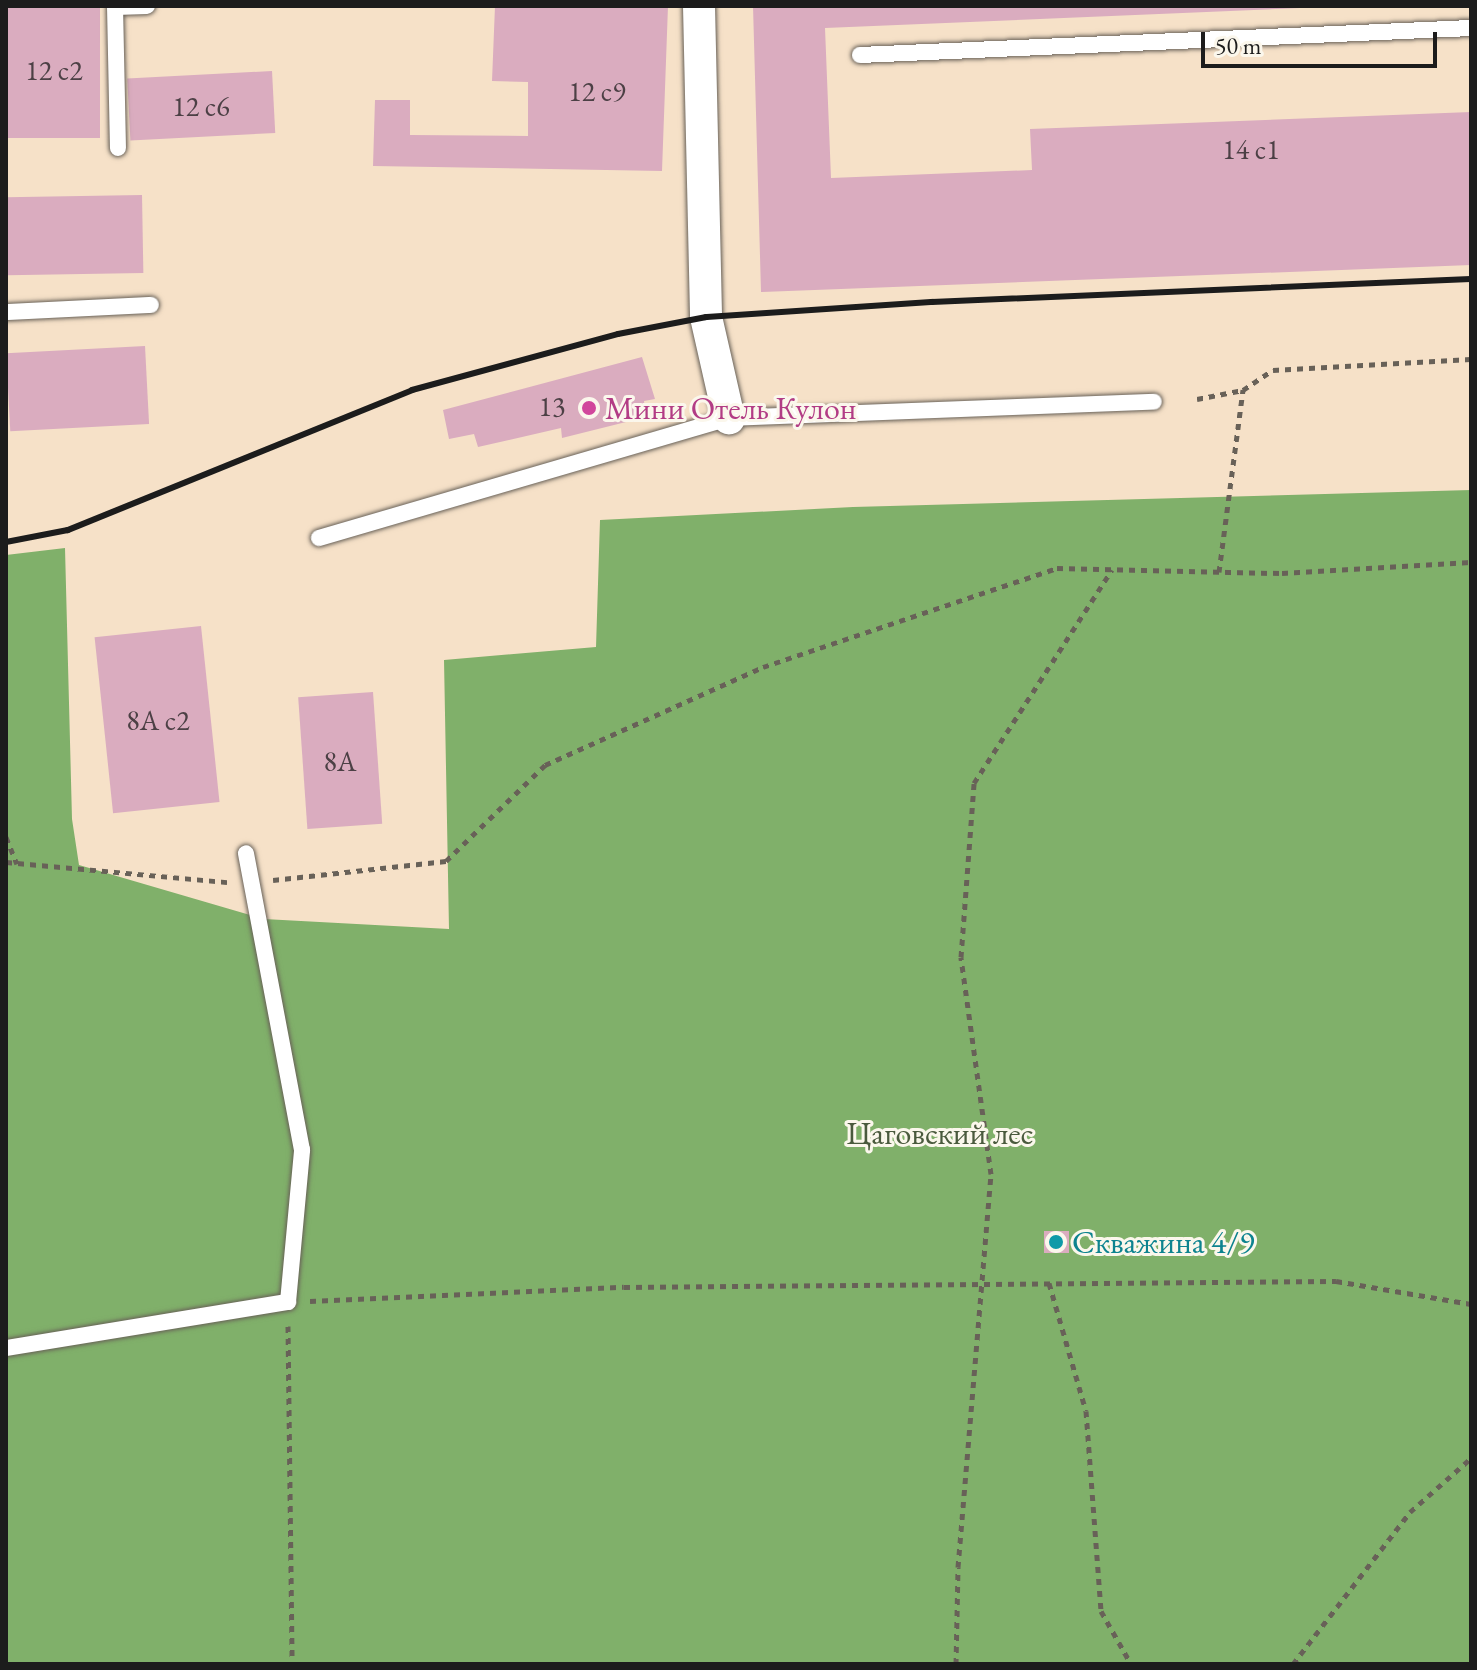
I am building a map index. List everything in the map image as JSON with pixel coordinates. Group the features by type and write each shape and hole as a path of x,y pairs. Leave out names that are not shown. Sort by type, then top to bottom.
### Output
{"street":[{"path":"699,6 706,317 729,418"}],"lane":[{"path":"118,148 115,7 147,6"},
{"path":"860,55 1471,28"},
{"path":"6,312 151,305"},
{"path":"319,538 729,418 1154,402"},
{"path":"6,1348 288,1302 302,1150 272,1010 265,942 248,883 246,853"}],"path":[{"path":"1197,399 1243,390 1273,370 1471,359"},
{"path":"1219,572 1243,390"},
{"path":"6,862 248,883 446,861 545,765 763,667 1057,568 1219,572 1471,562"},
{"path":"956,1664 958,1567 991,1174 961,957 974,783 1112,569"},
{"path":"6,837 17,864"},
{"path":"292,1664 288,1302 624,1287 1336,1281 1471,1304"},
{"path":"1049,1283 1086,1411 1101,1611 1131,1664"},
{"path":"1293,1664 1410,1512 1471,1458"}],"green space":[{"name":"Цаговский лес","path":"1471,490 1471,1664 6,1664 6,555 65,548 72,819 79,865 264,919 449,929 444,660 596,647 600,520 853,507"}],"building":[{"path":"6,6 100,6 100,138 6,138"},
{"path":"495,6 668,6 662,171 373,166 375,100 410,100 410,135 528,136 528,82 492,81"},
{"path":"753,6 1348,6 825,28 831,178 1032,170 1030,129 1471,112 1471,265 761,292"},
{"path":"272,71 275,133 130,141 127,79"},
{"path":"142,195 143,273 7,275 6,197"},
{"path":"145,346 149,424 10,431 6,353"},
{"path":"642,357 655,399 644,401 646,417 562,438 561,428 478,447 474,434 449,439 443,410"},
{"path":"201,626 220,802 113,813 95,637"},
{"path":"373,692 382,824 307,829 298,697"},
{"name":"Скважина 4/9","path":"1044,1231 1069,1231 1069,1253 1044,1253"}],"railway":[{"path":"6,542 68,530 412,390 618,334 706,317 932,302 1471,279"}],"place":[{"name":"Мини Отель Кулон","path":"589,408"},
{"name":"Скважина 4/9","path":"1056,1242"}]}
